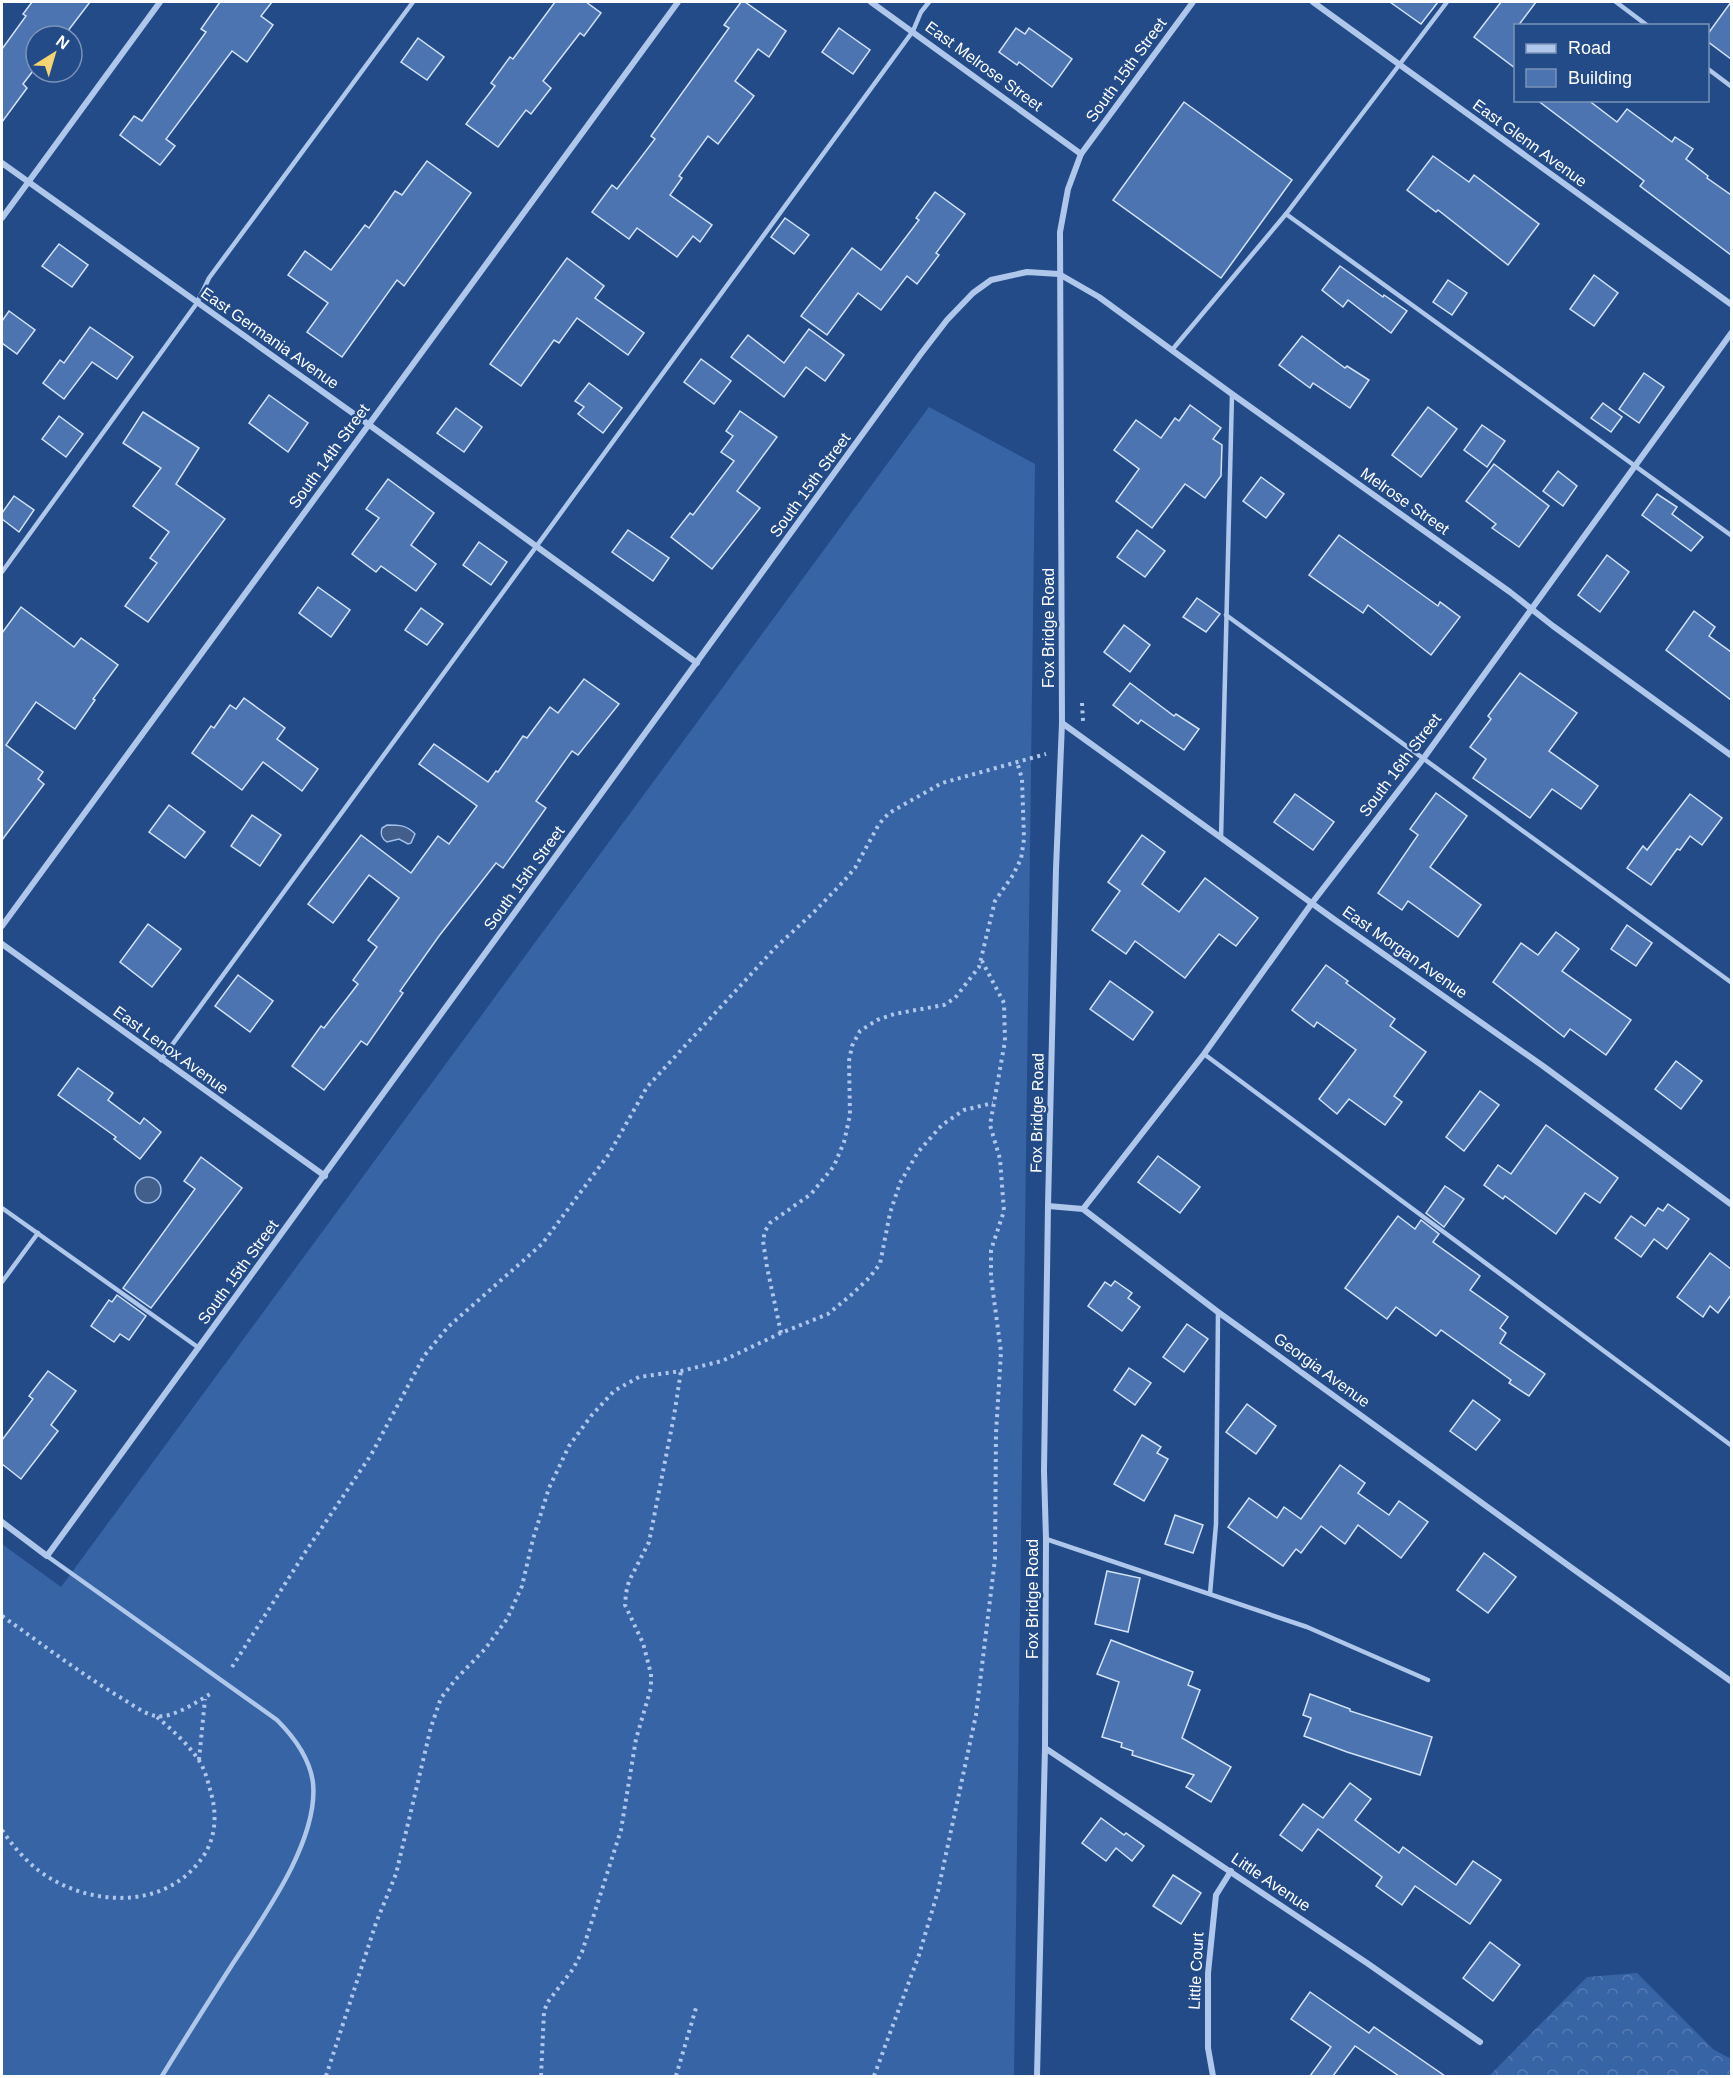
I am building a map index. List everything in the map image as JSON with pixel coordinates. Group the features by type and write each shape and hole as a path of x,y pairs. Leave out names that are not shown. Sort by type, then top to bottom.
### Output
{"street":[{"path":"2,218 160,2"},
{"name":"South 14th Street","path":"2,926 678,2"},
{"name":"East Melrose Street","path":"871,2 1081,153"},
{"name":"South 15th Street","path":"1081,153 1192,2"},
{"name":"East Glenn Avenue","path":"1313,2 1731,305"},
{"name":"Fox Bridge Road","path":"1037,2076 1045,1748 1044,1471 1048,1206 1056,869 1062,750 1059,273 1060,232 1068,189 1081,153"},
{"name":"East Germania Avenue","path":"2,163 368,424 697,663"},
{"name":"South 15th Street","path":"47,1556 947,320 974,293 991,280 1027,272 1059,273"},
{"name":"Melrose Street","path":"1059,273 1099,297 1532,608 1731,756"},
{"name":"South 16th Street","path":"1083,1209 1204,1054 1312,903 1423,759 1731,332"},
{"name":"East Morgan Avenue","path":"1062,723 1544,1066 1731,1205"},
{"name":"East Lenox Avenue","path":"2,944 325,1176"},
{"path":"1048,1206 1083,1209"},
{"name":"Georgia Avenue","path":"1083,1209 1218,1312 1731,1682"},
{"path":"2,1522 47,1556"},
{"name":"Little Avenue","path":"1045,1748 1231,1871 1480,2042"},
{"name":"Little Court","path":"1213,2076 1208,2048 1208,1973 1216,1895 1231,1871"}],"lane":[{"path":"2,572 197,303 210,278 413,2"},
{"path":"161,1060 913,32 921,12 929,2"},
{"path":"1173,350 1286,214 1447,2"},
{"path":"1616,2 1645,24"},
{"path":"1709,70 1731,87"},
{"path":"1286,214 1731,536"},
{"path":"1221,838 1232,394"},
{"path":"1226,615 1731,982"},
{"path":"1204,1054 1731,1446"},
{"path":"2,1208 199,1348"},
{"path":"2,1282 38,1233"},
{"path":"1210,1594 1216,1524 1218,1312"},
{"path":"1046,1539 1307,1627 1428,1680"},
{"path":"47,1556 277,1720 300,1749 310,1772 313,1796 308,1824 290,1871 162,2076"}],"path":[{"path":"1082,703 1083,721"},
{"path":"232,1666 372,1455 424,1356 448,1327 542,1244 609,1154 647,1087 776,947 843,882 855,868 879,824 889,813 942,783 1062,750"},
{"path":"781,1333 767,1267 763,1241 765,1231 770,1223 811,1194 834,1166 844,1142 850,1115 849,1061 852,1046 860,1031 877,1020 894,1014 944,1005 955,998 982,961 995,901 1021,859 1024,839 1022,778 1017,762"},
{"path":"874,2076 919,1954 938,1891 976,1715 990,1614 995,1559 996,1433 1001,1352 991,1277 991,1250 1004,1211 1000,1159 990,1125 1005,1041 1004,1003 982,961"},
{"path":"326,2076 376,1923 396,1874 431,1727 441,1698 485,1649 507,1619 522,1586 533,1539 549,1488 569,1446 591,1416 614,1391 639,1377 681,1371 722,1361 828,1314 869,1278 880,1264 890,1214 900,1184 918,1152 942,1125 964,1110 993,1103"},
{"path":"541,2076 543,2012 582,1952 621,1830 636,1738 651,1688 648,1658 625,1605 626,1593 629,1581 649,1542 681,1371"},
{"path":"2,1616 97,1684 157,1717 182,1740 199,1761 207,1777 214,1804 215,1826 205,1855 182,1881 164,1891 128,1898 97,1896 68,1888 39,1870 12,1845 2,1830"},
{"path":"157,1717 193,1705 210,1694"},
{"path":"199,1761 205,1698"},
{"path":"676,2076 696,2008"}],"green space":[{"path":"929,407 1035,464 1014,2076 2,2076 2,1544 61,1587"},
{"path":"1637,1973 1713,2049 1731,2059 1731,2076 1489,2076 1587,1977"}],"shaded area":[{"path":"387,825 402,826 412,831 415,834 411,843 408,844 399,839 387,842 381,832 382,828"},
{"path":"148,1177 157,1181 161,1190 157,1199 148,1203 139,1199 135,1190 139,1181"}],"building":[{"path":"32,2 90,2 73,24 24,24 23,84 27,88 2,122 2,49 26,16 23,14"},
{"path":"220,2 272,2 261,16 273,25 247,62 232,51 166,139 175,146 160,165 120,135 134,116 142,121 206,32 201,29"},
{"path":"555,2 586,2 601,13 584,36 580,33 543,81 551,88 531,114 526,110 498,147 466,124 495,86 491,83 510,57 513,59"},
{"path":"741,2 745,2 786,31 769,57 758,49 735,81 754,96 718,144 708,136 679,176 682,178 670,195 712,225 700,242 693,236 677,257 637,228 629,239 592,212 612,185 617,189 655,139 651,136 729,28 724,25"},
{"path":"1390,2 1438,2 1421,24"},
{"path":"1501,2 1536,2 1520,24 1514,24 1514,67 1474,37"},
{"path":"1731,2 1731,59 1709,42 1709,32"},
{"path":"839,28 870,50 853,74 822,52"},
{"path":"1016,28 1025,34 1029,28 1072,59 1052,87 1019,62 1017,65 999,52"},
{"path":"418,38 444,57 427,80 401,62"},
{"path":"1184,102 1292,180 1221,278 1113,200"},
{"path":"1540,102 1591,102 1617,122 1627,109 1672,142 1675,137 1693,149 1686,159 1731,195 1731,255 1640,186 1644,181"},
{"path":"1433,156 1469,182 1474,175 1539,224 1508,265 1438,210 1436,212 1407,190"},
{"path":"427,161 471,193 404,286 397,280 342,357 307,332 328,303 288,275 305,251 331,270 365,225 369,228 395,191 402,195"},
{"path":"935,192 965,214 936,253 939,255 917,284 907,276 881,310 858,293 827,335 801,316 852,248 881,270 919,220 916,218"},
{"path":"785,218 809,235 794,254 771,237"},
{"path":"59,244 88,265 72,287 42,266"},
{"path":"567,258 604,286 595,298 644,333 628,355 577,318 559,343 554,340 521,386 490,364"},
{"path":"1340,266 1407,311 1391,333 1348,300 1343,307 1322,290"},
{"path":"1594,275 1618,293 1594,326 1570,309"},
{"path":"1448,280 1467,293 1452,315 1433,302"},
{"path":"9,311 35,330 17,354 2,343 2,321"},
{"path":"90,327 133,357 117,379 92,362 64,399 43,383 60,360 64,363"},
{"path":"809,329 844,355 825,381 806,367 784,397 731,357 748,335 784,363"},
{"path":"1302,336 1345,368 1347,366 1369,380 1350,408 1313,383 1310,388 1279,365"},
{"path":"701,359 731,381 714,404 684,382"},
{"path":"1644,373 1664,387 1639,423 1619,409"},
{"path":"589,383 622,408 603,433 578,414 584,407 575,401"},
{"path":"269,395 308,423 288,452 249,423"},
{"path":"1603,403 1622,417 1611,432 1591,418"},
{"path":"1190,405 1221,428 1213,439 1222,445 1221,476 1205,498 1185,484 1152,528 1116,501 1139,469 1114,450 1136,420 1161,438 1175,418 1179,421"},
{"path":"1428,407 1457,429 1421,477 1392,455"},
{"path":"456,408 482,427 464,452 437,433"},
{"path":"740,411 777,437 737,491 760,508 712,569 671,537 690,513 693,515 734,461 721,452 733,436 726,431"},
{"path":"143,412 199,448 176,484 225,519 148,622 125,606 157,563 150,558 169,532 133,506 161,468 123,443"},
{"path":"59,416 83,434 66,457 42,439"},
{"path":"1482,425 1505,441 1487,467 1464,450"},
{"path":"1494,464 1549,506 1519,547 1492,528 1496,524 1466,501"},
{"path":"1558,471 1577,486 1563,506 1543,491"},
{"path":"1261,477 1284,494 1266,518 1243,501"},
{"path":"388,479 434,513 411,545 436,564 416,591 381,566 376,572 352,554 379,518 366,509"},
{"path":"1657,494 1677,507 1672,514 1703,537 1691,551 1642,515"},
{"path":"14,496 34,510 19,532 2,519 2,513"},
{"path":"628,530 669,558 653,581 612,552"},
{"path":"1137,530 1165,551 1145,577 1117,557"},
{"path":"1339,535 1438,606 1440,602 1460,617 1431,655 1368,605 1363,613 1309,575"},
{"path":"479,542 507,562 491,585 463,565"},
{"path":"1607,555 1629,572 1600,612 1578,595"},
{"path":"318,587 350,610 331,637 299,613"},
{"path":"1197,598 1220,614 1206,632 1183,617"},
{"path":"21,607 74,647 81,638 118,665 75,729 36,702 6,745 43,772 38,779 44,784 2,840 2,633"},
{"path":"421,608 443,624 427,645 405,630"},
{"path":"1694,611 1715,627 1709,636 1731,652 1731,700 1666,650"},
{"path":"1124,625 1150,645 1130,672 1104,652"},
{"path":"1520,673 1577,713 1549,751 1598,786 1581,809 1552,789 1530,818 1473,778 1486,759 1470,747 1491,719 1488,716"},
{"path":"584,679 619,704 578,755 572,751 536,801 546,808 503,868 496,863 400,991 403,993 367,1045 361,1041 324,1090 292,1066 321,1026 324,1028 358,984 353,980 377,947 368,940 399,898 369,875 333,923 308,904 361,835 411,873 438,836 449,844 477,806 419,764 434,744 488,782 496,771 498,772 523,736 527,738 550,707 558,713"},
{"path":"1130,683 1174,716 1176,714 1199,729 1184,750 1141,720 1138,724 1113,705"},
{"path":"244,698 285,728 277,739 318,769 302,791 263,762 242,790 192,753 211,726 214,728 230,705 236,709"},
{"path":"1436,793 1467,816 1430,867 1481,905 1458,937 1408,901 1402,910 1378,893 1418,835 1410,829"},
{"path":"1295,794 1334,822 1313,850 1274,822"},
{"path":"1690,794 1722,818 1702,845 1690,836 1680,850 1677,849 1651,885 1627,868 1643,846 1647,850"},
{"path":"169,805 205,832 185,858 149,832"},
{"path":"252,815 281,835 260,866 231,846"},
{"path":"1142,835 1165,852 1142,884 1179,912 1205,878 1258,918 1236,946 1219,934 1185,978 1135,941 1126,954 1092,930 1120,891 1108,882"},
{"path":"148,924 181,949 152,987 120,962"},
{"path":"1627,925 1652,943 1636,966 1611,949"},
{"path":"1556,932 1579,949 1562,971 1631,1020 1606,1055 1570,1029 1564,1037 1493,982 1521,943 1538,955"},
{"path":"1326,965 1348,981 1346,983 1395,1019 1390,1026 1426,1052 1394,1096 1402,1102 1385,1125 1349,1099 1337,1114 1319,1099 1356,1050 1317,1022 1314,1027 1292,1010"},
{"path":"238,975 273,1001 250,1032 215,1006"},
{"path":"1110,981 1153,1012 1133,1040 1090,1009"},
{"path":"1676,1061 1702,1081 1681,1109 1655,1089"},
{"path":"78,1068 113,1093 108,1100 140,1124 144,1118 161,1132 140,1159 114,1139 116,1137 58,1095"},
{"path":"1480,1091 1499,1105 1464,1151 1446,1137"},
{"path":"1546,1125 1618,1178 1600,1203 1585,1193 1556,1234 1505,1196 1503,1199 1484,1185 1498,1165 1511,1174"},
{"path":"1158,1156 1200,1187 1180,1213 1138,1182"},
{"path":"201,1157 242,1188 151,1308 123,1288 195,1189 184,1181"},
{"path":"1445,1186 1464,1199 1444,1227 1426,1213"},
{"path":"1668,1204 1689,1219 1667,1249 1654,1239 1641,1257 1615,1238 1631,1216 1645,1226 1658,1208 1663,1211"},
{"path":"1398,1216 1415,1229 1421,1220 1439,1234 1433,1242 1480,1276 1470,1290 1508,1317 1500,1328 1506,1333 1500,1343 1545,1374 1529,1396 1509,1383 1511,1380 1441,1330 1436,1336 1396,1307 1387,1319 1345,1288"},
{"path":"1710,1253 1731,1269 1731,1295 1718,1313 1710,1306 1703,1317 1677,1297"},
{"path":"1115,1281 1132,1293 1128,1298 1140,1307 1122,1331 1088,1306 1105,1282 1111,1286"},
{"path":"117,1295 146,1316 129,1340 120,1334 114,1342 91,1326 109,1300 112,1302"},
{"path":"1187,1324 1208,1339 1184,1372 1163,1357"},
{"path":"1129,1368 1151,1383 1135,1405 1114,1390"},
{"path":"48,1371 76,1391 51,1425 58,1431 21,1479 2,1464 2,1440 33,1399 29,1396"},
{"path":"1473,1400 1500,1420 1476,1450 1450,1431"},
{"path":"1247,1404 1276,1426 1256,1454 1226,1432"},
{"path":"1142,1435 1161,1447 1157,1453 1168,1459 1144,1501 1114,1484"},
{"path":"1340,1465 1365,1483 1358,1493 1389,1515 1399,1501 1428,1522 1401,1558 1358,1525 1345,1544 1321,1526 1301,1553 1296,1549 1283,1566 1228,1527 1249,1498 1277,1518 1284,1507 1301,1519"},
{"path":"1175,1515 1203,1525 1193,1553 1165,1544"},
{"path":"1484,1553 1516,1577 1488,1613 1457,1590"},
{"path":"1107,1571 1140,1578 1128,1632 1095,1624"},
{"path":"1111,1640 1193,1672 1188,1685 1200,1690 1182,1738 1231,1767 1211,1802 1186,1787 1194,1775 1132,1755 1133,1751 1121,1747 1122,1743 1102,1737 1119,1682 1097,1674"},
{"path":"1310,1694 1350,1709 1350,1711 1432,1737 1420,1775 1304,1736 1311,1718 1303,1715"},
{"path":"1350,1783 1371,1799 1355,1820 1399,1853 1403,1847 1456,1885 1473,1861 1501,1880 1470,1924 1415,1886 1402,1905 1376,1886 1382,1877 1318,1829 1302,1851 1280,1835 1303,1804 1323,1818"},
{"path":"1101,1818 1144,1846 1132,1861 1116,1848 1106,1861 1082,1843"},
{"path":"1173,1875 1201,1893 1181,1924 1153,1906"},
{"path":"1490,1942 1520,1965 1493,2001 1463,1978"},
{"path":"1310,1992 1369,2033 1374,2027 1445,2076 1399,2076 1355,2046 1333,2076 1310,2076 1331,2047 1291,2019"}]}
